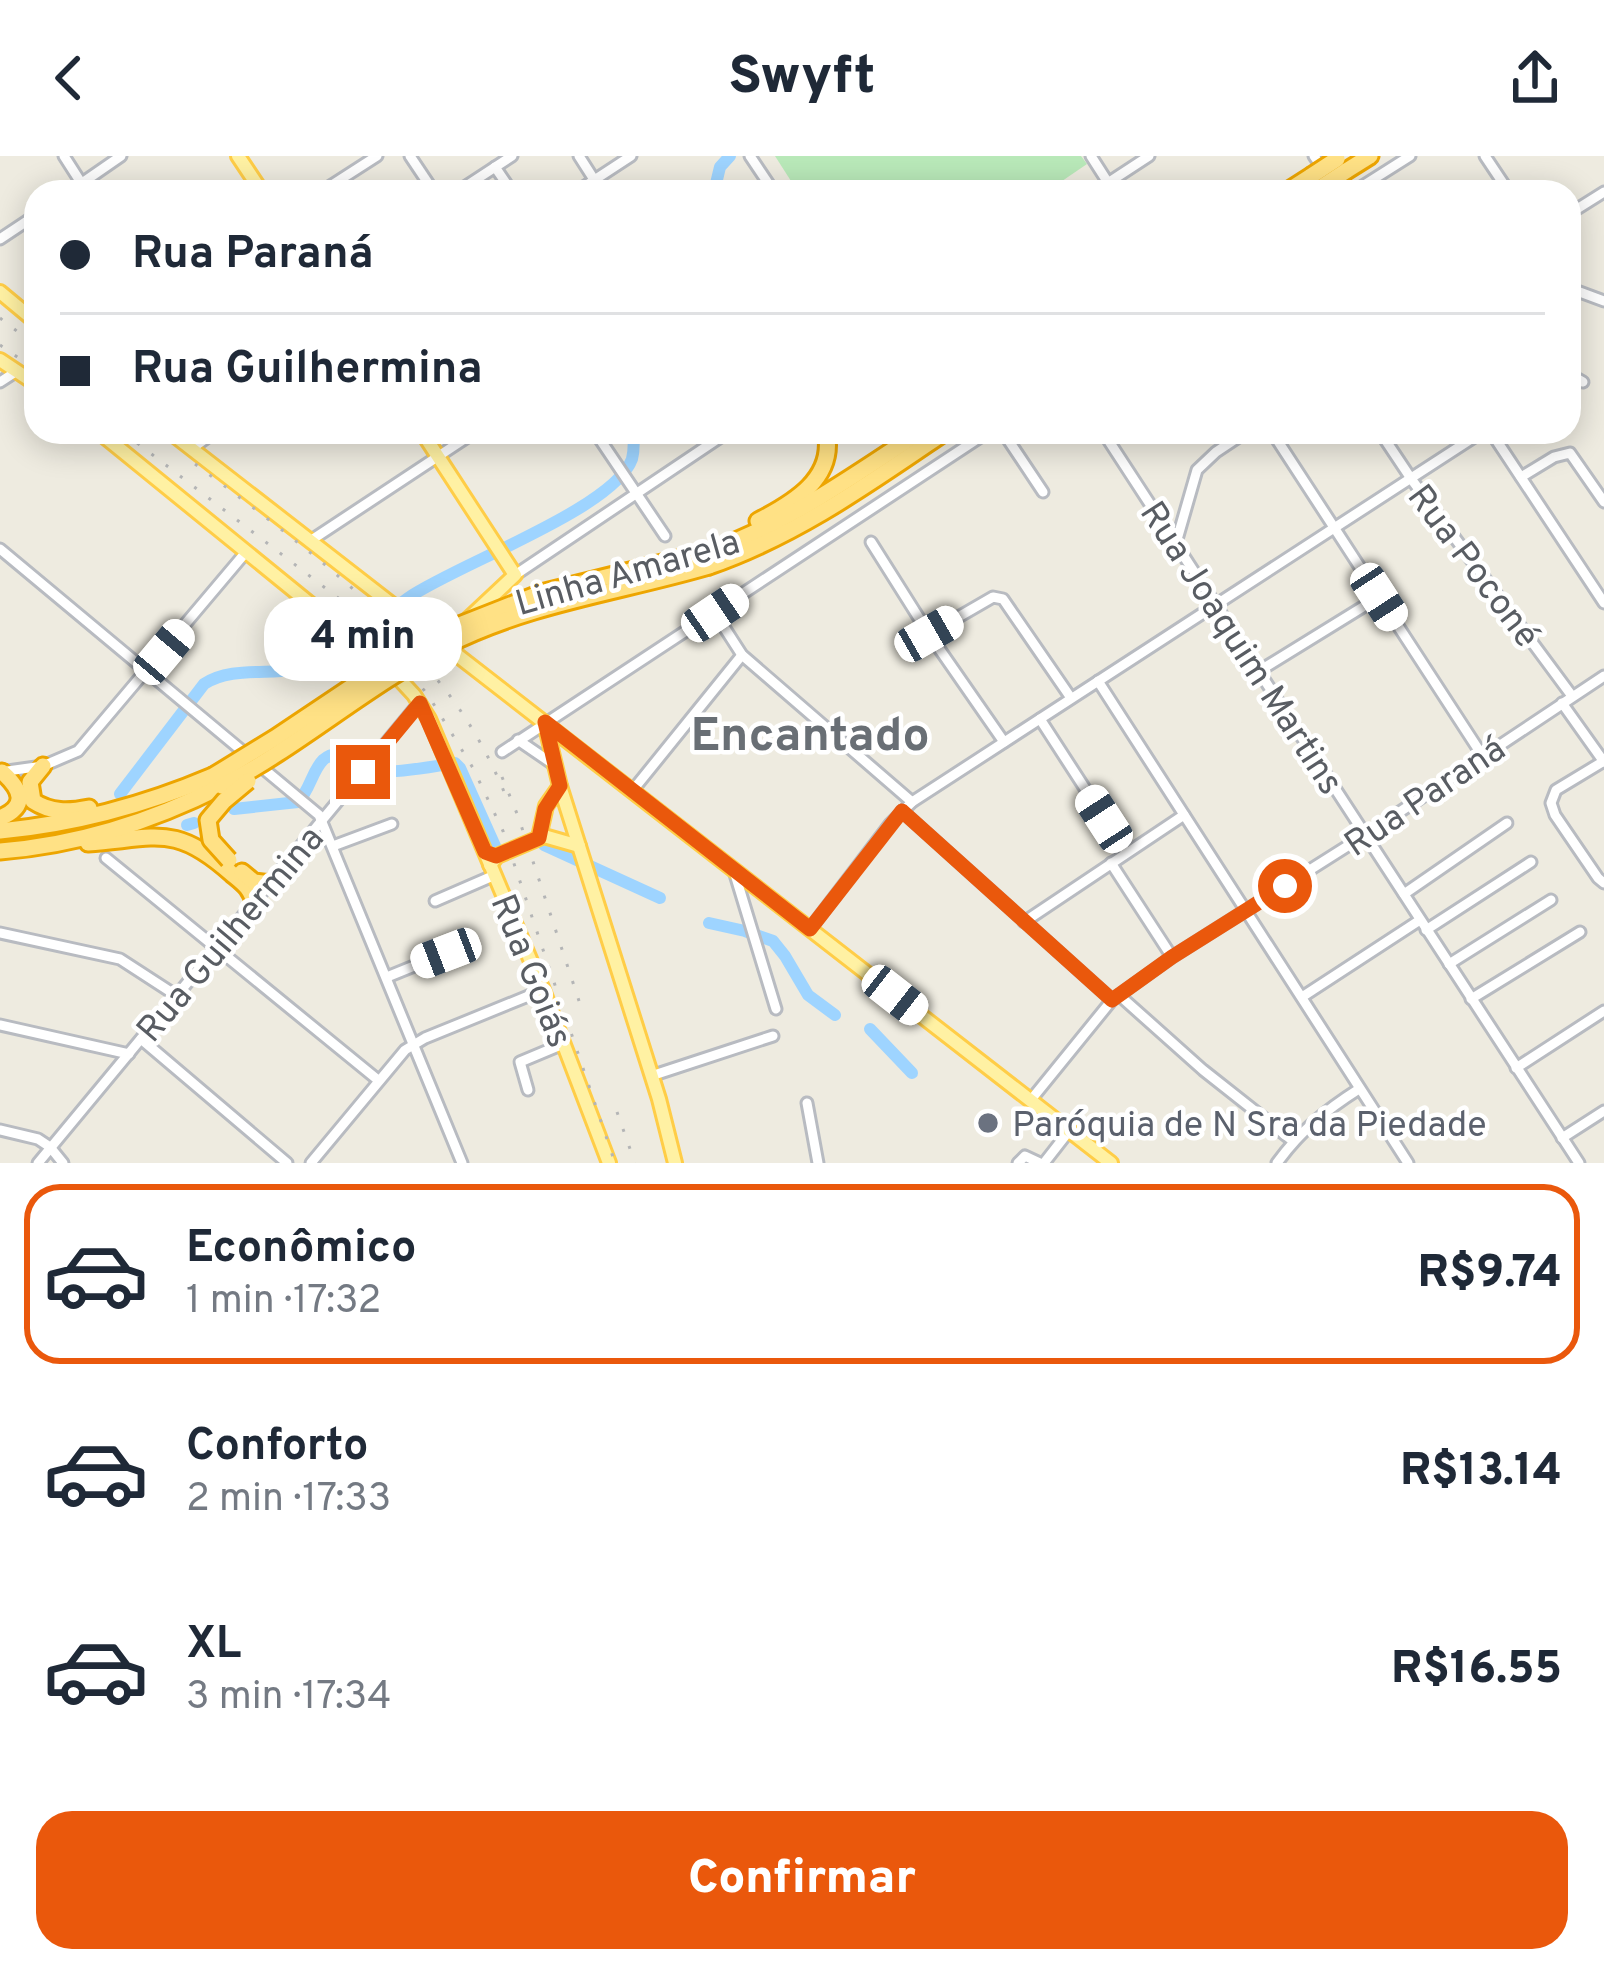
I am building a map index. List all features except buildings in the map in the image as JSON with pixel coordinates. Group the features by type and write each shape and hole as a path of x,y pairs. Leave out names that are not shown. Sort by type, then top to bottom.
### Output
{"highway":[{"path":"1341,162 1370,156"},
{"path":"711,556 731,535 815,482 827,461 826,444"},
{"name":"Linha Amarela","path":"0,831 71,822 217,781 281,750 404,669 479,630 711,556 788,517 901,444"},
{"name":"Linha Amarela","path":"0,850 134,824 182,806 402,653 541,593 750,550 793,530 927,444"},
{"path":"910,455 933,444"},
{"path":"271,884 254,882 229,860 212,840 207,825 224,801 281,750"},
{"path":"44,766 29,782 30,795 54,810 75,811 180,788"},
{"path":"0,818 15,809 20,798 18,788 1,771"},
{"path":"55,842 162,836 186,841 249,888 254,904"}],"main road":[{"path":"0,292 24,312"},
{"path":"0,360 24,376"},
{"name":"Rua Goiás","path":"114,444 400,678 420,703 492,862 609,1163"},
{"path":"185,444 1111,1163"},
{"path":"397,607 440,631 457,630 515,574 430,444"},
{"path":"457,630 457,642 473,665"},
{"path":"545,722 560,786 675,1163"},
{"path":"554,764 577,747"},
{"path":"539,838 545,809 560,786"},
{"path":"492,862 551,836 582,857"}],"street":[{"path":"93,180 121,156"},
{"path":"340,180 377,156"},
{"path":"475,180 512,156"},
{"path":"579,156 594,180 631,156"},
{"path":"1120,180 1149,156"},
{"path":"1374,180 1410,156"},
{"path":"495,167 504,180"},
{"path":"0,382 17,371"},
{"path":"191,449 198,444"},
{"path":"310,541 456,444"},
{"path":"603,444 665,536"},
{"path":"515,574 710,444"},
{"path":"502,752 970,444"},
{"path":"1011,444 1043,492"},
{"name":"Rua Joaquim Martins","path":"1111,444 1579,1163"},
{"path":"1176,543 1197,470 1228,444"},
{"path":"1280,444 1482,755"},
{"name":"Rua Poconé","path":"1388,444 1567,699 1604,762"},
{"path":"810,929 912,802 1464,444"},
{"path":"1499,444 1604,603"},
{"path":"1521,476 1570,453 1604,502"},
{"path":"871,542 1004,742"},
{"path":"0,550 322,820 462,1163"},
{"path":"1,771 44,766 78,752 246,552"},
{"path":"1590,581 1604,572"},
{"path":"929,634 992,597 1006,601 1071,698"},
{"path":"1259,671 1379,597"},
{"path":"715,613 742,655 912,802"},
{"path":"633,790 742,655"},
{"name":"Rua Paraná","path":"1030,1101 1115,998 1604,676"},
{"path":"1098,681 1408,1163"},
{"name":"Rua Guilhermina","path":"38,1163 420,703"},
{"path":"1040,719 1126,852"},
{"path":"518,740 554,764"},
{"path":"1604,762 1556,790 1551,803 1604,883"},
{"path":"902,811 1024,922 1293,1141"},
{"path":"1024,922 1184,815"},
{"path":"1404,894 1507,823"},
{"path":"333,846 392,824"},
{"path":"106,858 378,1080"},
{"path":"435,901 492,862"},
{"path":"1111,862 1172,957"},
{"path":"1302,997 1531,862"},
{"path":"734,870 776,1010"},
{"path":"1449,964 1551,900"},
{"path":"1471,999 1580,932"},
{"path":"0,933 120,958 177,995"},
{"path":"387,976 446,953"},
{"path":"310,1163 400,1054 415,1043 543,990"},
{"path":"1516,1068 1604,1011"},
{"path":"0,1025 129,1054"},
{"path":"651,1076 773,1036"},
{"path":"141,1039 287,1163"},
{"path":"528,1090 521,1061 563,1044"},
{"path":"1277,1163 1327,1109 1359,1089"},
{"path":"807,1103 818,1163"},
{"path":"1562,1138 1604,1112"},
{"path":"0,1130 38,1139 63,1163"},
{"path":"1018,1163 1024,1156 1042,1163 1070,1131"}],"green space":[{"path":"775,156 1081,156 1087,164 1064,180 790,180"}],"waterway":[{"path":"717,180 730,156"},
{"path":"120,794 204,684 230,674 305,668 331,658 408,598 596,497 619,478 632,459 634,444"},
{"path":"234,809 298,802 319,764 330,755 343,755 384,772 455,763 495,846"},
{"path":"0,840 113,821"},
{"path":"187,825 194,823"},
{"path":"544,845 660,898"},
{"path":"709,923 773,941 808,995 835,1015"},
{"path":"870,1029 912,1073"}],"railway":[{"path":"0,318 24,337"},
{"path":"0,345 24,362"},
{"path":"139,444 346,604 428,695 473,768 503,831 615,1163"},
{"path":"195,464 353,589 439,676"},
{"path":"426,667 471,727 505,794"},
{"path":"502,777 582,1010"},
{"path":"617,1112 635,1163"}],"place":[{"name":"Paróquia de N Sra da Piedade","path":"988,1123"}],"district":[{"name":"Encantado","path":"810,733"}],"route":[{"path":"363,772 420,703 485,852 496,856 539,838 545,809 560,786 545,722 810,929 902,811 1112,1000 1285,886"}]}
